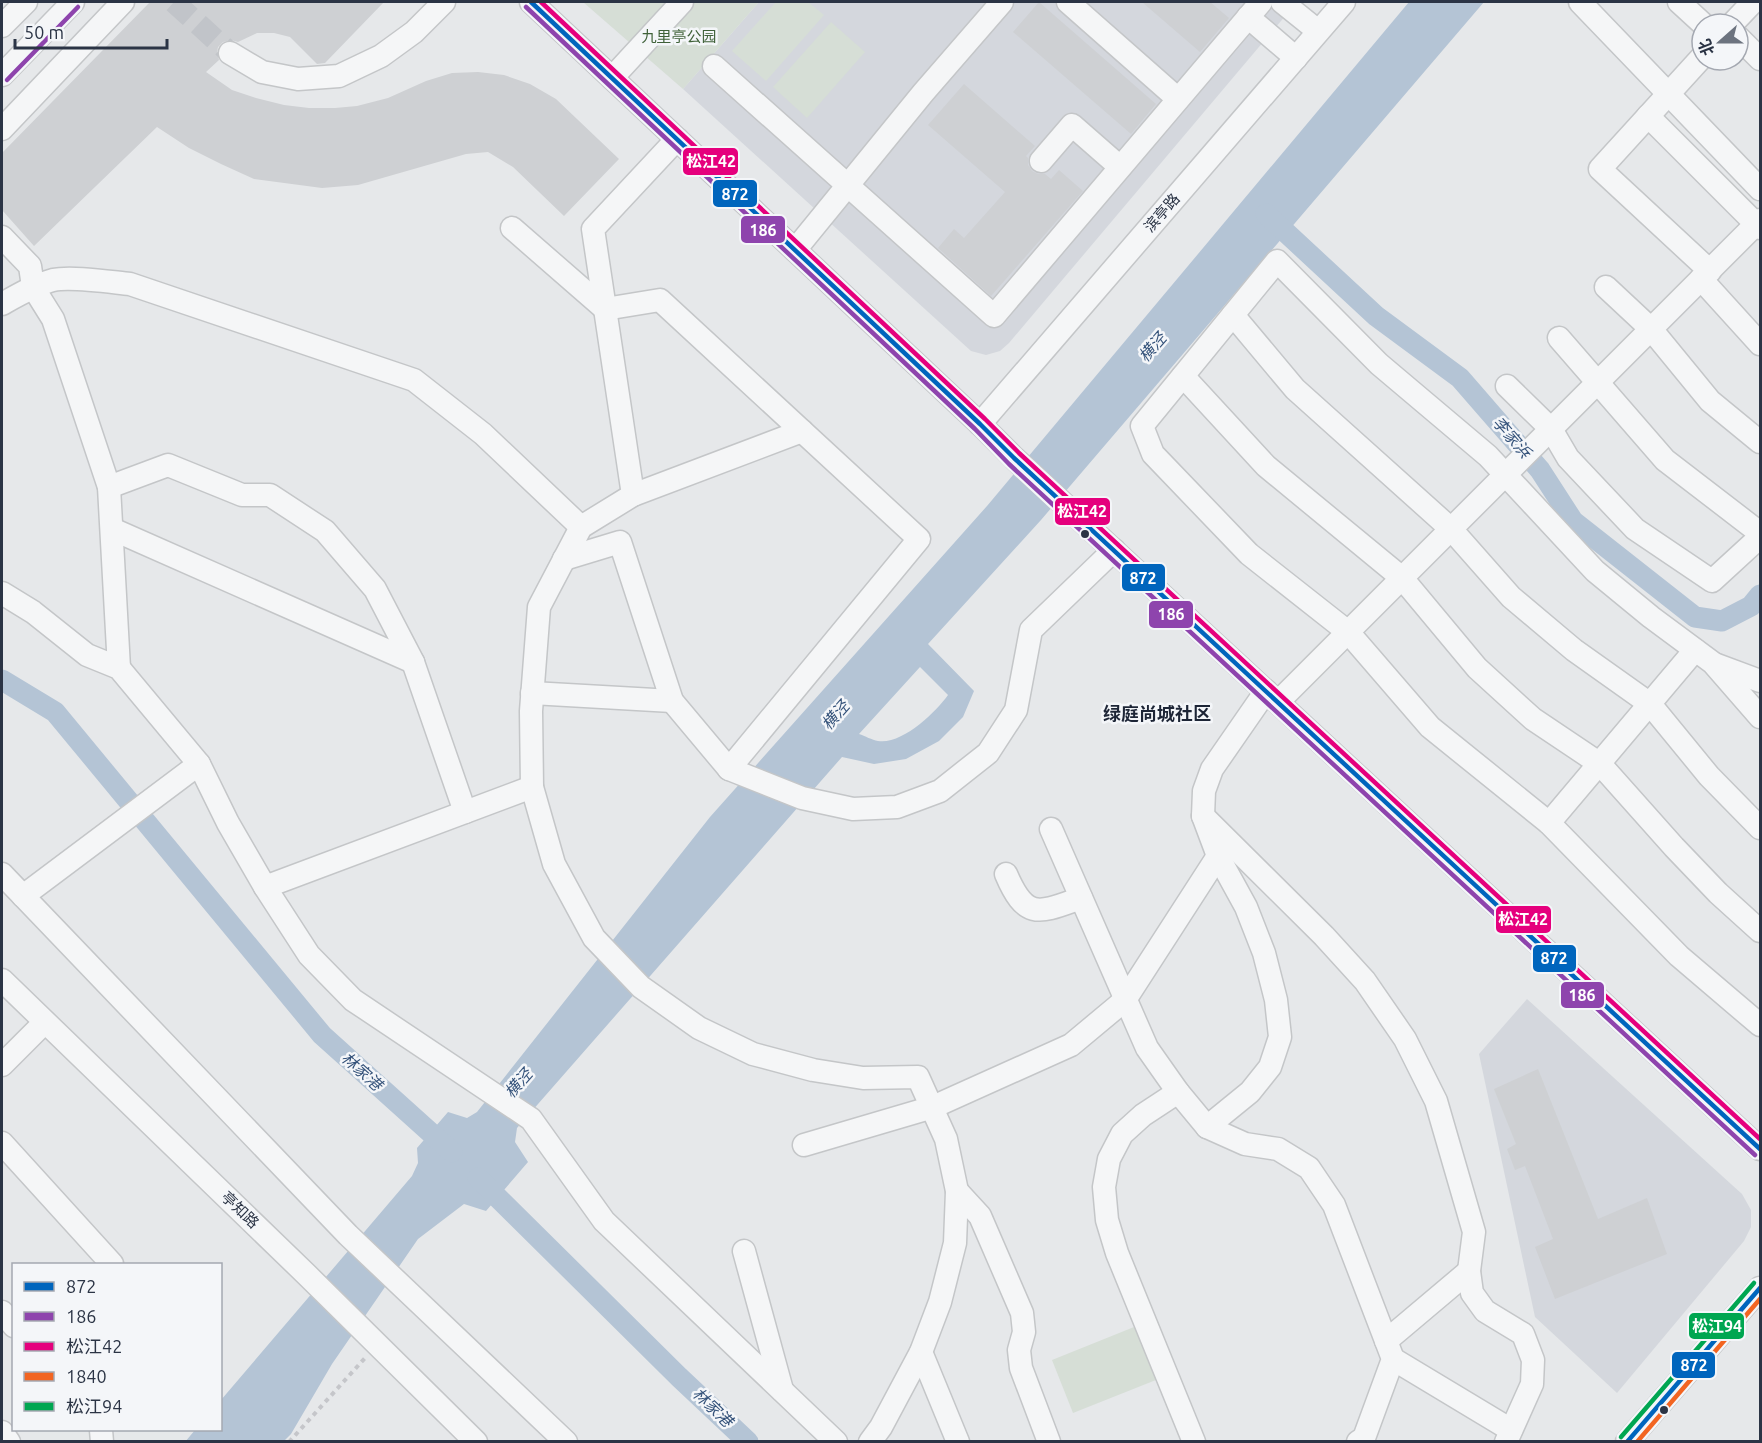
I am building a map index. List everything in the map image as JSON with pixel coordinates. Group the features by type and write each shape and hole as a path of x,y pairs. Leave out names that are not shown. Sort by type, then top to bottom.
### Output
{"street":[{"path":"2,26 26,2"},
{"path":"2,75 74,2"},
{"path":"2,129 123,2"},
{"path":"531,2 1014,458 1761,1149"},
{"path":"612,78 682,2"},
{"path":"795,250 923,93 1002,2"},
{"path":"1068,2 1178,99"},
{"path":"1282,2 1318,32"},
{"name":"滨亭路","path":"980,424 1344,2"},
{"path":"1580,2 1761,189"},
{"path":"1678,2 1690,12"},
{"path":"230,53 262,72 298,79 339,76 381,56 414,32 438,3"},
{"path":"714,66 994,316 1178,99 1249,9 1296,58"},
{"path":"1750,48 1761,59"},
{"path":"1690,70 1600,169 1705,275 1761,344"},
{"path":"1207,1127 1250,1092 1270,1067 1280,1037 1276,1000 1264,953 1246,907 1218,856 1203,816 1204,790 1212,769 1272,696 1348,632 1705,275 1759,224 1648,116"},
{"path":"1041,160 1072,125 1120,167"},
{"path":"633,495 593,230 677,139"},
{"path":"512,228 605,309"},
{"path":"2,237 30,266 13,293"},
{"path":"1761,717 1704,657 1595,571 1488,456 1379,364 1277,261 1143,426 1153,454 1249,554 1348,632 1430,727 1549,824 1679,956 1761,1025"},
{"path":"13,293 56,279 130,284 414,380 483,434 581,527"},
{"path":"1606,287 1651,329 1710,400 1761,442"},
{"path":"13,293 53,319 109,487 119,668"},
{"path":"605,309 660,300 919,539 729,769"},
{"path":"1233,315 1295,389 1451,529 1511,597 1574,650 1650,704 1709,776 1761,828"},
{"path":"1507,387 1551,429 1568,458 1635,529 1712,580 1761,535 1665,460 1599,381 1559,338"},
{"path":"1183,376 1266,466 1402,578 1477,668 1533,719 1600,764 1696,870 1761,931"},
{"path":"802,431 633,495 581,527 539,607 531,711 532,787 554,864 594,938 640,987 699,1028 753,1054 813,1070 863,1078 918,1077 946,1139 957,1191 955,1243 940,1302 921,1352 881,1427 870,1442"},
{"path":"109,487 168,465 242,495 270,495 326,531 375,590 413,662 465,812"},
{"path":"112,529 413,662"},
{"path":"564,559 620,542 672,701 729,769 802,798 852,809 897,807 940,791 988,753 1016,710 1031,630 1114,550"},
{"path":"2,593 33,612 87,655 119,668 200,764 228,823 265,887 309,955 353,1000 531,1119 604,1221 836,1442"},
{"path":"1704,657 1761,681"},
{"path":"1549,824 1650,704 1704,657"},
{"path":"532,693 672,701"},
{"path":"23,896 200,764"},
{"path":"265,887 532,787"},
{"path":"1051,829 1147,1048 1178,1092 1207,1127 1245,1144 1278,1149 1309,1168 1334,1205 1390,1350 1509,1436 1532,1384 1533,1360 1523,1334 1485,1311 1472,1293 1470,1271 1474,1232 1437,1101 1406,1039 1365,981 1203,816"},
{"path":"804,1145 933,1107 1071,1045 1125,1000 1218,856"},
{"path":"2,874 348,1235 566,1442"},
{"path":"1006,874 1013,892 1022,904 1037,911 1081,898"},
{"name":"亭知路","path":"2,980 476,1442"},
{"path":"2,1065 45,1023"},
{"path":"1178,1092 1143,1115 1122,1134 1109,1159 1104,1187 1107,1220 1117,1252 1194,1442"},
{"path":"2,1143 111,1263"},
{"path":"957,1191 980,1216 1022,1313 1024,1332 1019,1350 1022,1368 1049,1442"},
{"path":"744,1251 783,1391"},
{"path":"1363,1440 1390,1350 1470,1271"},
{"path":"1627,1442 1761,1288"},
{"path":"2,1312 12,1324"},
{"path":"921,1352 958,1442"},
{"path":"2,1432 9,1442"}],"path":[{"path":"289,1442 377,1344"}],"shaded area":[{"path":"759,2 1297,2 1009,343 1000,351 986,355 971,351 683,89"},
{"path":"1527,999 1742,1194 1751,1210 1751,1227 1744,1241 1617,1393 1535,1317 1479,1054"}],"green space":[{"name":"九里亭公园","path":"583,2 759,2 683,89"},
{"path":"776,2 808,2 824,15 766,81 732,51"},
{"path":"831,22 865,52 807,118 773,87"},
{"path":"1139,1325 1161,1378 1073,1413 1052,1360"}],"water":[{"name":"横泾","path":"1409,2 1484,2 1041,520 928,644 974,691 963,717 939,741 906,759 874,764 842,757 517,1128 515,1142 528,1162 486,1211 464,1204 418,1239 332,1364 291,1434 284,1441 185,1442 194,1431 222,1431 222,1399 412,1176 418,1163 417,1148 448,1112 467,1118 477,1112 710,817 987,506","holes":["920,667 948,695 918,726 897,738 878,741 859,734"]}],"building":[{"path":"150,2 384,2 325,63 317,64 290,37 274,33 257,33 238,42 231,40 223,42 218,47 219,60 206,72 232,90 284,105 309,108 357,106 388,98 426,81 452,73 478,72 504,75 530,84 556,99 619,159 564,216 513,167 488,152 466,154 358,185 322,188 254,179 189,148 157,127 34,246 2,210 2,153"},
{"path":"1039,2 1156,104 1131,134 1013,32"},
{"path":"1142,2 1210,2 1229,18 1200,52"},
{"path":"964,84 1035,146 1026,156 1032,171 1045,174 1051,179 1059,170 1083,191 991,296 938,248 954,229 964,238 1005,192 928,125"},
{"path":"1538,1069 1598,1219 1647,1198 1667,1254 1555,1299 1535,1247 1553,1239 1525,1166 1515,1170 1507,1149 1516,1144 1494,1089"}],"waterway":[{"name":"李家浜","path":"1266,214 1376,316 1460,378 1540,470 1573,521 1695,617 1722,621 1751,606 1760,595"},
{"name":"林家港","path":"2,680 55,712 322,1035 452,1152"},
{"name":"林家港","path":"478,1178 748,1442"}],"tunnel":[{"path":"174,2 230,53"}],"transit line":[{"name":"872","path":"531,2 1014,458 1760,1149"},
{"name":"松江42","path":"541,2 1019,453 1760,1139"},
{"name":"186","path":"7,80 78,7"},
{"name":"186","path":"526,7 975,429 1009,464 1755,1155"},
{"name":"松江94","path":"1621,1437 1754,1283"},
{"name":"872","path":"1627,1442 1760,1288"},
{"name":"1840","path":"1637,1442 1760,1299"}],"district":[{"name":"绿庭尚城社区","path":"1157,714"}]}
